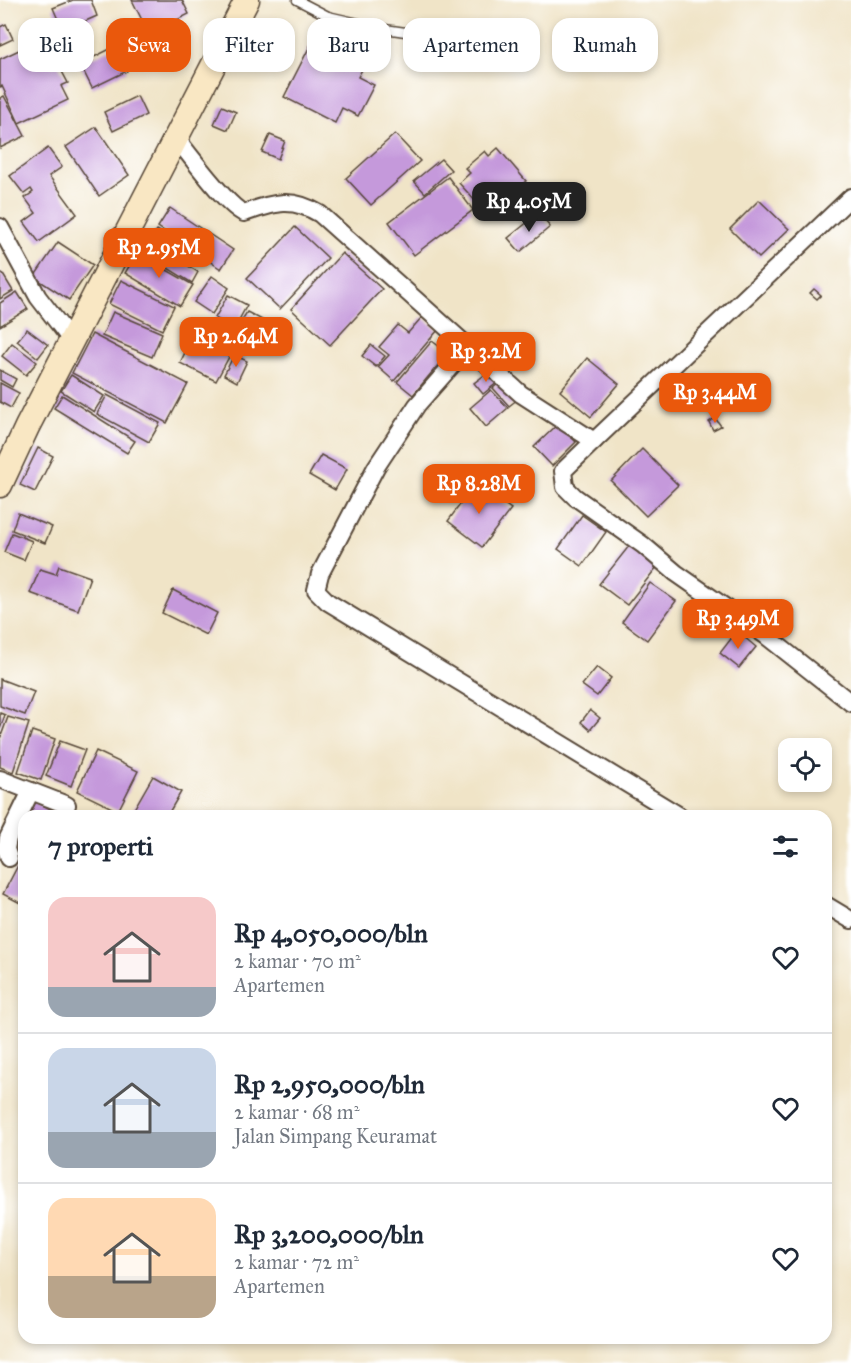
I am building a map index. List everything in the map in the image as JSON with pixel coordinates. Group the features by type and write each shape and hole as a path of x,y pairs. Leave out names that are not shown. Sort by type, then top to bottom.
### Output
{"main road":[{"path":"0,485 27,427 247,0"}],"street":[{"path":"175,137 239,211 244,213 279,202 292,202 309,207 320,214 521,394 594,441"},
{"path":"851,197 564,471 565,487 575,497 644,545 676,573 765,635 851,703"},
{"path":"0,228 38,297 72,341"},
{"path":"468,347 417,405 376,467 320,574 316,590 328,602 670,810"},
{"path":"0,778 67,805"},
{"path":"22,810 31,791"},
{"path":"9,858 6,849 8,838 18,818"},
{"path":"832,909 851,920"}],"lane":[{"path":"297,0 328,16 403,32"}],"building":[{"path":"73,0 91,0 97,16 57,18 53,8"},
{"path":"132,0 182,0 189,14 181,18 141,18"},
{"path":"6,24 13,39 0,45 0,27"},
{"path":"18,50 18,72 62,72 68,83 61,86 68,100 19,123 2,86 0,87 0,59"},
{"path":"106,51 106,72 125,72 92,88 84,72 94,72 94,57"},
{"path":"307,52 307,72 361,72 358,77 374,85 358,116 342,108 335,123 284,97"},
{"path":"4,96 25,136 0,148 0,98"},
{"path":"137,96 146,115 113,131 104,112"},
{"path":"222,106 236,112 228,130 214,124"},
{"path":"96,127 129,175 99,196 66,147"},
{"path":"395,134 420,161 371,205 346,178"},
{"path":"270,135 285,141 278,159 262,152"},
{"path":"48,148 62,167 49,176 77,214 39,242 24,222 36,213 25,198 33,192 31,189 24,194 10,176"},
{"path":"498,148 526,181 488,215 459,183 470,173 465,168 485,151 489,156"},
{"path":"441,159 451,170 425,193 414,181"},
{"path":"448,177 473,210 414,255 389,222"},
{"path":"759,200 789,229 759,258 730,229"},
{"path":"170,208 233,250 221,269 158,227"},
{"path":"539,213 550,227 520,252 508,238"},
{"path":"295,227 328,258 280,309 247,278"},
{"path":"157,230 197,256 191,265 151,239"},
{"path":"58,242 93,265 69,300 34,277"},
{"path":"157,246 198,272 192,283 150,257"},
{"path":"137,253 193,285 180,306 125,273"},
{"path":"342,253 382,289 330,345 291,309"},
{"path":"2,273 13,291 0,299 0,275"},
{"path":"212,276 229,288 212,314 194,302"},
{"path":"121,280 174,306 162,330 109,304"},
{"path":"814,289 821,295 817,299 810,293"},
{"path":"17,292 28,309 0,326 0,303"},
{"path":"228,295 247,305 234,329 215,318"},
{"path":"113,312 162,333 152,357 102,336"},
{"path":"247,312 264,321 249,344 233,334"},
{"path":"422,317 438,330 394,381 378,367 389,355 379,347 398,325 408,333"},
{"path":"27,329 48,345 38,358 17,341"},
{"path":"92,334 188,384 167,423 72,373"},
{"path":"193,336 230,355 216,381 180,363"},
{"path":"432,341 448,353 413,395 397,382"},
{"path":"12,343 37,362 26,375 2,356"},
{"path":"371,345 385,356 376,367 362,356"},
{"path":"234,355 247,361 237,382 224,375"},
{"path":"587,358 619,384 591,417 560,391"},
{"path":"0,370 16,379 12,387 0,380"},
{"path":"490,371 498,382 483,394 474,383"},
{"path":"71,375 104,396 94,412 61,391"},
{"path":"502,381 518,399 509,406 493,388"},
{"path":"0,383 19,393 11,408 0,402"},
{"path":"491,390 508,408 486,427 470,408"},
{"path":"62,395 135,441 127,453 54,408"},
{"path":"107,395 160,423 149,442 97,414"},
{"path":"715,418 721,426 713,430 709,422"},
{"path":"558,424 576,442 552,466 534,447"},
{"path":"38,448 53,456 35,492 20,485"},
{"path":"642,449 678,485 646,516 611,481"},
{"path":"321,455 347,469 335,490 309,475"},
{"path":"476,483 511,509 482,547 448,521"},
{"path":"18,513 52,527 45,543 12,530"},
{"path":"582,515 606,532 582,566 558,549"},
{"path":"12,533 32,541 24,560 4,552"},
{"path":"633,541 660,563 627,605 599,584"},
{"path":"59,566 90,577 78,610 30,593 40,569 56,574"},
{"path":"650,583 676,601 647,640 622,622"},
{"path":"173,590 217,613 206,635 162,613"},
{"path":"737,631 756,647 739,668 720,653"},
{"path":"597,667 611,678 597,696 582,685"},
{"path":"0,679 34,692 25,715 0,706"},
{"path":"590,710 600,718 590,730 581,722"},
{"path":"0,713 5,715 0,729"},
{"path":"8,717 29,723 13,772 0,767 0,739"},
{"path":"32,731 55,739 41,780 18,772"},
{"path":"60,741 85,750 71,786 46,776"},
{"path":"96,751 138,771 118,810 77,791"},
{"path":"153,776 181,792 170,810 133,810"},
{"path":"33,800 52,810 28,810"},
{"path":"18,865 18,902 3,894"}]}
